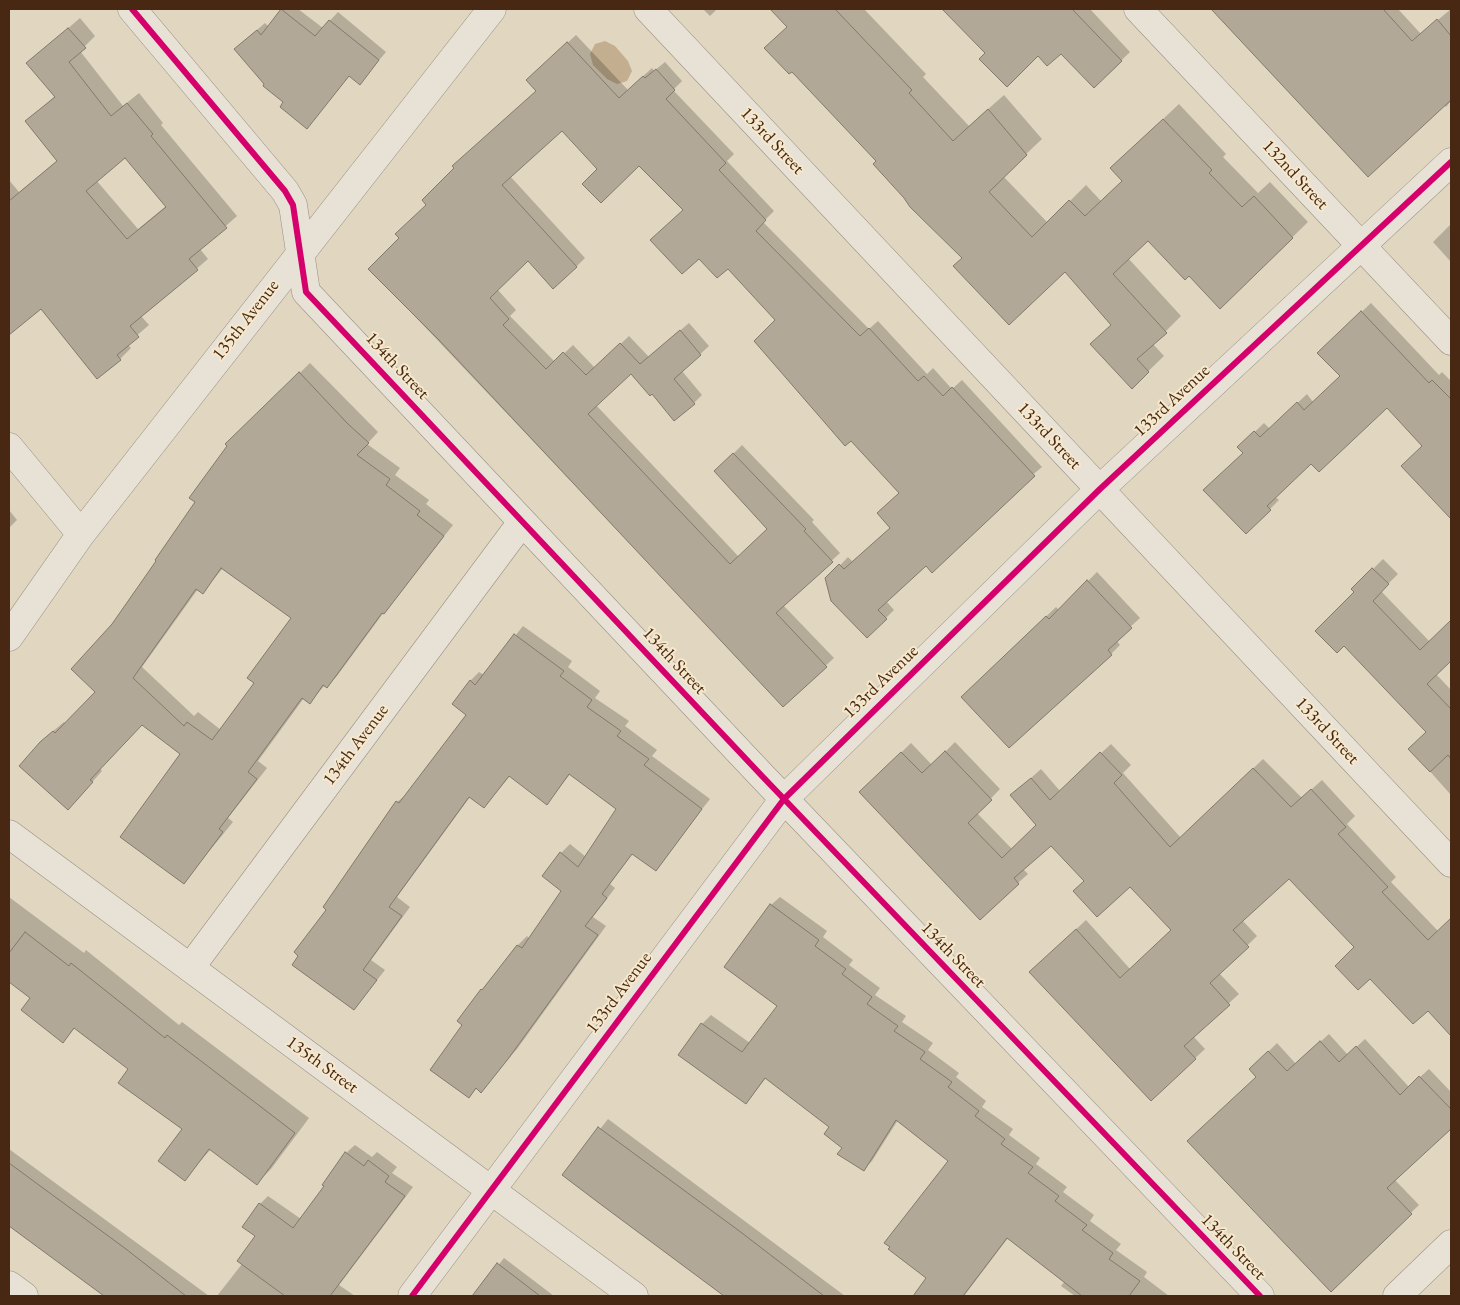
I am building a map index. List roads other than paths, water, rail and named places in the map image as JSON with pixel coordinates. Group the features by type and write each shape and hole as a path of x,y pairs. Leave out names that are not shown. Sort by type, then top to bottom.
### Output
{"street":[{"name":"134th Street","path":"132,9 285,191 294,205 306,292 784,799 1260,1296"},
{"name":"135th Avenue","path":"9,637 81,534 300,251 492,9"},
{"name":"133rd Street","path":"648,9 1451,863"},
{"name":"132nd Street","path":"1138,9 1451,341"},
{"name":"133rd Avenue","path":"412,1296 490,1189 784,799 1100,489 1451,162"},
{"path":"9,448 81,534"},
{"name":"134th Avenue","path":"190,968 522,522"},
{"name":"135th Street","path":"9,834 634,1296"},
{"path":"1397,1296 1451,1244"},
{"path":"9,1285 24,1296"}]}
